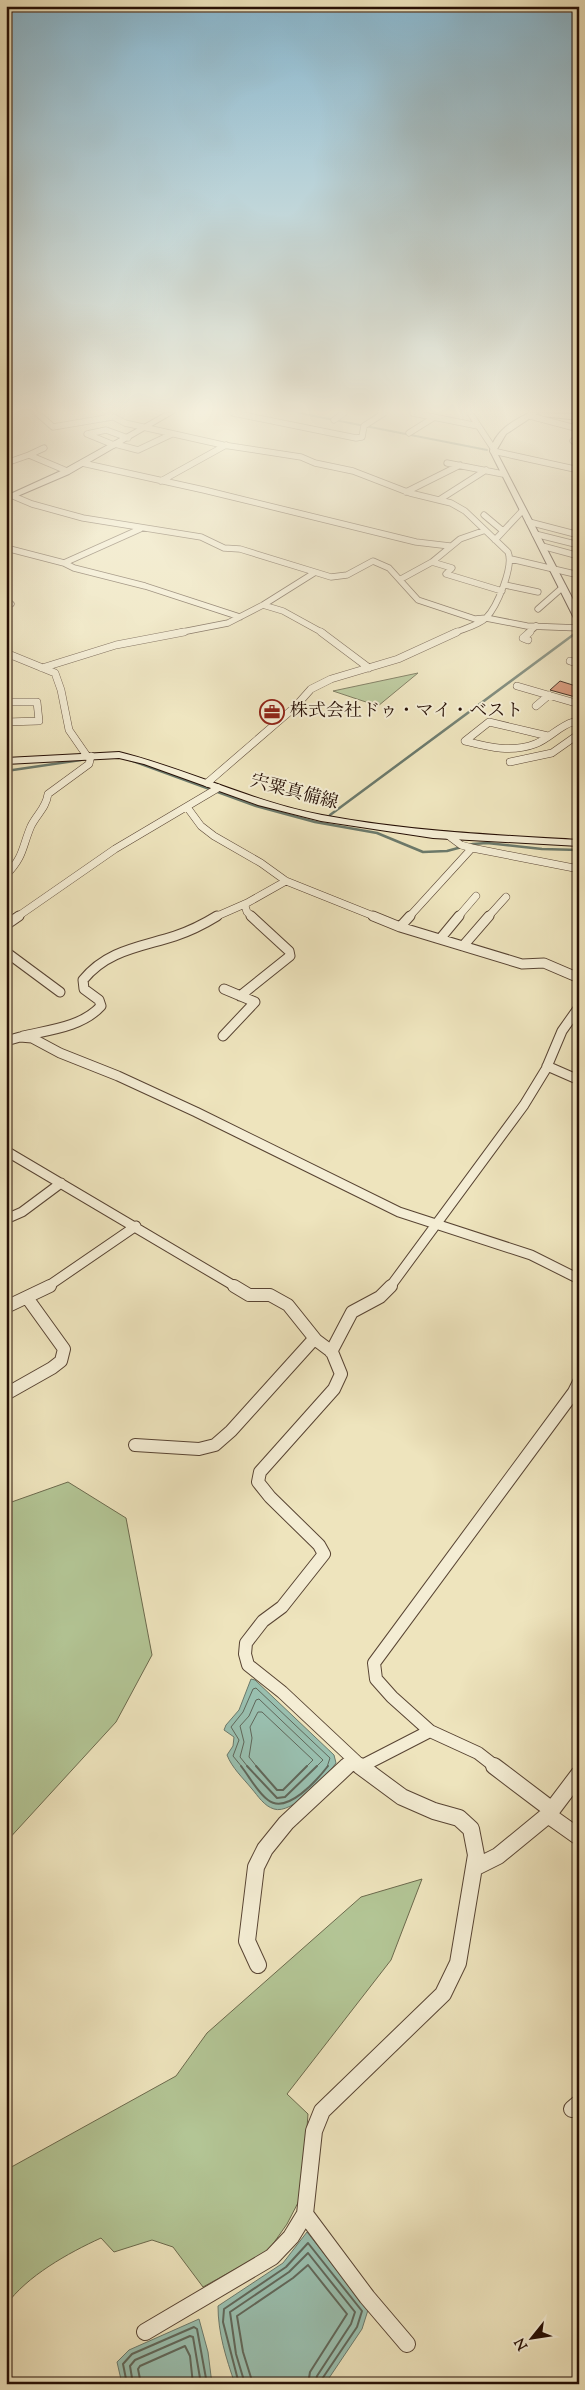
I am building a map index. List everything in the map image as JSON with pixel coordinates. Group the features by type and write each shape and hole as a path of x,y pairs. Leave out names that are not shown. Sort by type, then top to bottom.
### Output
{"main road":[{"path":"530,525 579,620"},
{"name":"宍粟真備線","path":"6,762 111,755 137,758 213,788 262,803 360,826 449,836 579,844"}],"street":[{"path":"121,525 201,537 224,548 240,549 314,573 340,577 373,561 390,568 418,600 475,619 486,618 536,626 579,628"},
{"path":"343,525 416,542 450,546"},
{"path":"6,925 115,849 187,807 213,788 311,689 331,679 398,659 486,618 504,588 511,560 508,552 477,525"},
{"path":"495,525 503,531"},
{"path":"495,540 509,525"},
{"path":"539,525 578,534"},
{"path":"64,562 141,528"},
{"path":"401,579 432,562 460,539 483,531"},
{"path":"535,534 579,545"},
{"path":"542,546 579,556"},
{"path":"6,548 19,554 48,557 102,576 145,586 240,617"},
{"path":"511,560 579,574"},
{"path":"432,562 452,568 446,574 504,588 538,592"},
{"path":"42,668 116,645 221,625 263,605 314,573"},
{"path":"538,609 562,587"},
{"path":"6,600 11,604 6,605"},
{"path":"263,605 300,618 315,627 369,668"},
{"path":"528,640 523,638 536,626"},
{"path":"6,653 55,673 62,690 69,730 90,757 74,777 48,794 46,805 32,824 18,863 6,875"},
{"path":"570,661 579,664"},
{"path":"517,686 579,704"},
{"path":"536,706 549,695"},
{"path":"6,702 37,702 39,721 10,722 6,732"},
{"path":"548,736 489,722 465,741 503,750 536,744 548,736 566,724 573,722 579,725"},
{"path":"510,762 552,753 579,734"},
{"path":"187,807 201,826 214,836 261,863 286,881 400,927 522,964 544,963 579,978"},
{"path":"449,836 468,847 579,869"},
{"path":"400,927 468,847"},
{"path":"6,1041 67,1024 97,1012 100,1006 99,1000 84,989 83,980 89,970 99,962 140,945 187,931 247,903 286,881"},
{"path":"440,939 476,896"},
{"path":"463,946 506,897"},
{"path":"240,996 290,956 289,951 247,912 244,906 247,903"},
{"path":"6,952 60,992"},
{"path":"223,1036 255,1002 224,989"},
{"path":"332,1352 352,1312 380,1297 393,1284 524,1105 547,1066 562,1031 579,1007"},
{"path":"20,1037 32,1038 60,1053 118,1076 196,1112 367,1198 399,1212 531,1255 579,1279"},
{"path":"547,1066 579,1080"},
{"path":"6,1152 136,1226 249,1295 257,1293 273,1295 287,1304 311,1331 314,1340 332,1352 341,1374 334,1389 260,1472 258,1482 270,1497 319,1545 324,1554 282,1607 263,1621 246,1643 245,1654 248,1665 282,1692 357,1763 402,1797 434,1811 459,1818 471,1829 476,1855 458,1963 443,1994 322,2111 314,2131 305,2214 291,2237 272,2257 145,2332"},
{"path":"6,1219 22,1212 61,1183"},
{"path":"6,1307 28,1299 62,1280 136,1226"},
{"path":"6,1394 52,1368 61,1361 64,1349 28,1299"},
{"path":"135,1445 199,1449 215,1445 231,1431 314,1340"},
{"path":"579,1382 574,1392 374,1663 376,1679 392,1697 430,1732 478,1753 579,1837"},
{"path":"258,1965 248,1941 256,1867 265,1849 286,1823 357,1763 430,1732"},
{"path":"474,1868 498,1856 550,1813 579,1774"},
{"path":"305,2214 367,2297 407,2344"}],"shaded area":[{"path":"418,673 378,706 333,691"},
{"path":"68,1482 126,1518 152,1655 116,1722 6,1842 6,1504"},
{"path":"422,1879 391,1960 287,2094 308,2114 302,2195 287,2224 268,2251 203,2287 173,2247 152,2240 114,2252 101,2238 49,2266 25,2284 6,2305 6,2170 176,2076 207,2033 361,1897"}],"water":[{"path":"251,1679 255,1680 334,1755 336,1763 308,1794 290,1806 281,1809 267,1806 235,1769 227,1755 233,1746 234,1737 224,1730 239,1710"},
{"path":"307,2232 368,2310 362,2329 325,2384 235,2384 221,2336 218,2306 283,2263"},
{"path":"199,2319 208,2352 212,2384 122,2384 117,2362 129,2350"}],"building":[{"path":"560,681 579,687 579,698 550,690"}],"waterway":[{"path":"575,633 579,630"},
{"path":"330,815 577,632"},
{"path":"6,771 81,760"},
{"path":"130,760 256,806 315,822 377,833 423,852 447,851 473,844 487,843 542,849 579,850"}],"place":[{"name":"株式会社ドゥ・マイ・ベスト","path":"272,712"}]}
